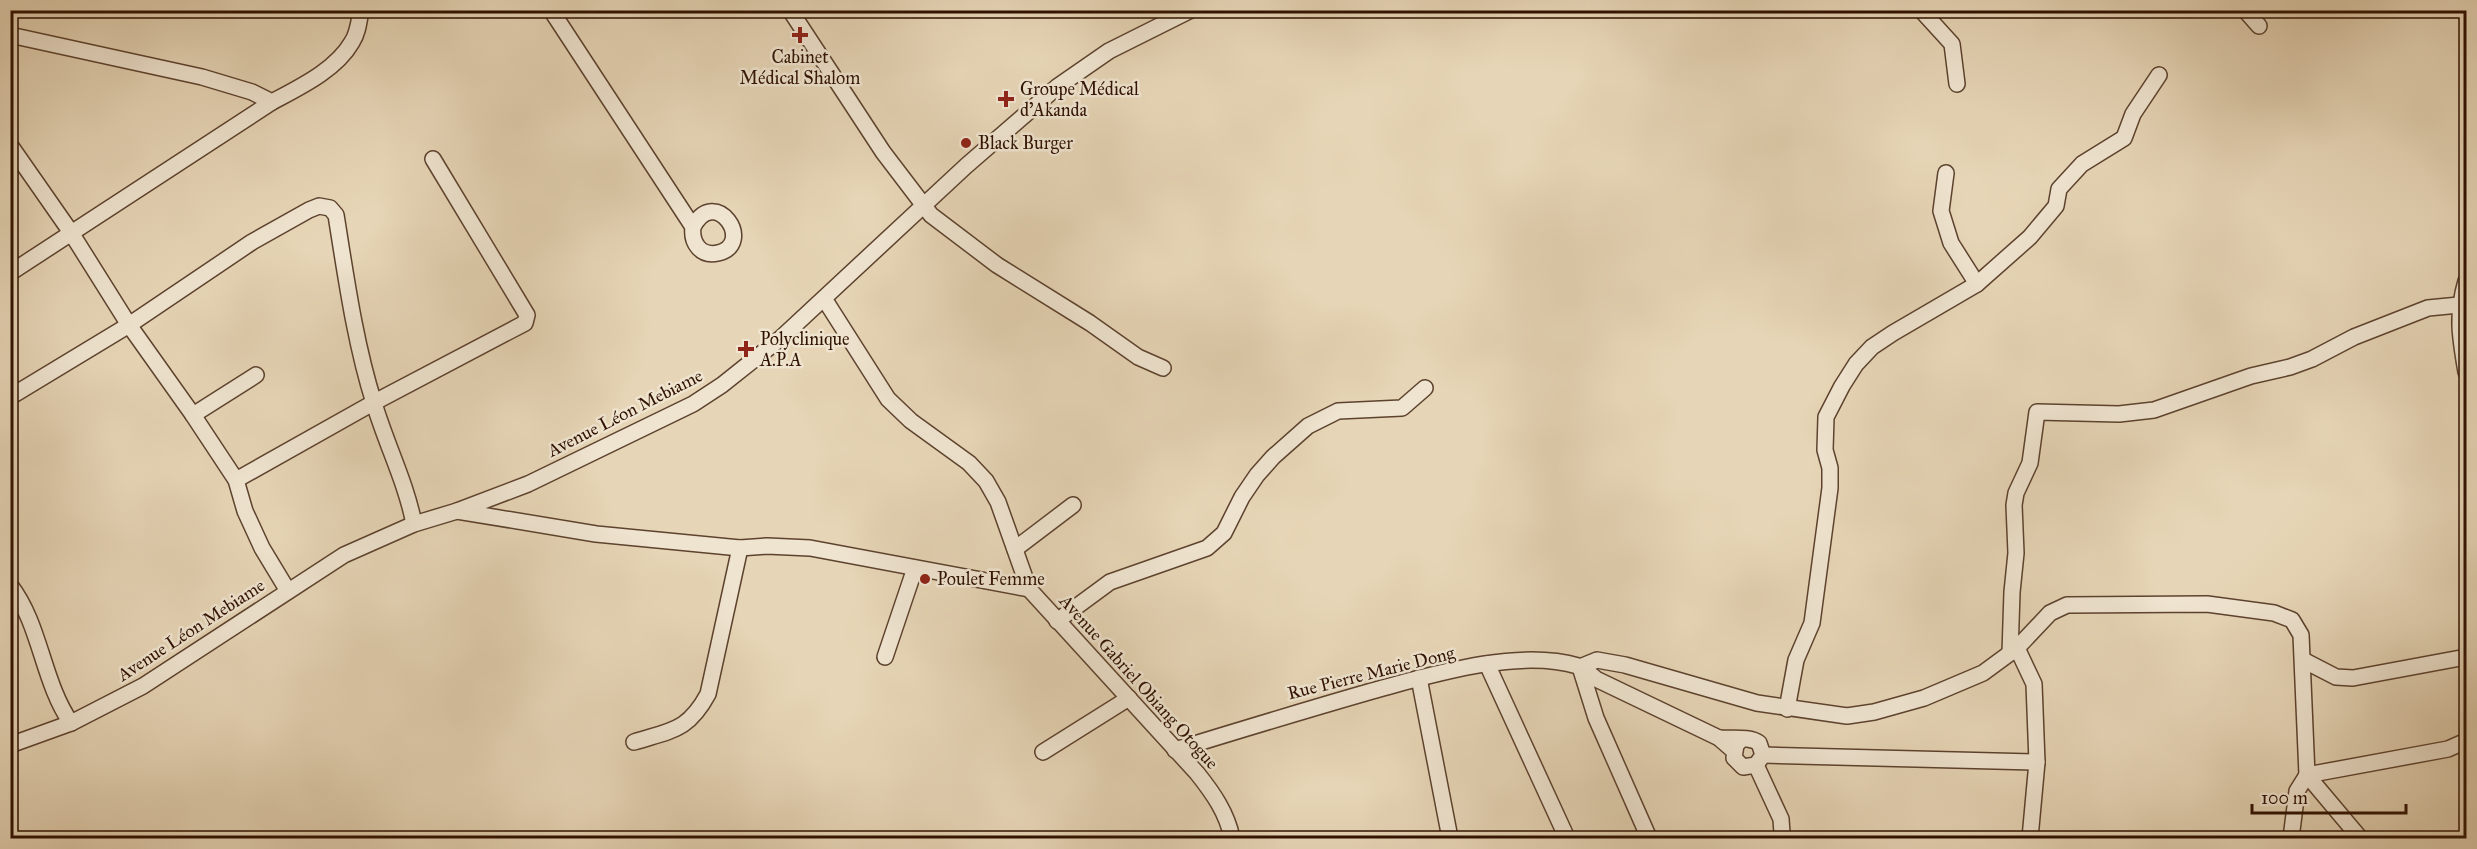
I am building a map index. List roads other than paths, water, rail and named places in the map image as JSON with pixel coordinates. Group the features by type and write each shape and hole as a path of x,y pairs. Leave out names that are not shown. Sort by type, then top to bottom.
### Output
{"street":[{"path":"10,273 70,231 317,75 342,55 357,32 361,10"},
{"path":"551,10 693,227"},
{"path":"790,10 883,152 931,215 997,264 1090,323 1138,357 1162,368"},
{"name":"Avenue Léon Mebiame","path":"10,746 71,723 143,686 344,555 414,524 458,511 557,471 680,411 722,385 825,300 922,206 1032,108 1072,76 1109,51 1191,10"},
{"path":"1921,10 1952,44 1957,84"},
{"path":"2245,10 2259,26"},
{"path":"10,35 202,77 252,92 272,102"},
{"path":"1787,709 1796,660 1810,633 1812,623 1830,488 1830,468 1826,450 1826,417 1847,379 1872,347 1977,284 2030,237 2056,206 2059,189 2082,164 2124,138 2133,114 2159,75"},
{"path":"10,145 70,231 129,325 236,480 245,512 262,548 288,591"},
{"path":"236,480 374,403 523,325 526,321 526,315 433,159"},
{"path":"1946,173 1941,211 1951,243 1977,284"},
{"path":"10,396 129,325 252,242 309,210 319,206 330,208 336,215 358,337 374,403 410,501 414,524"},
{"path":"2466,281 2459,305 2460,337 2466,372"},
{"name":"Avenue Gabriel Obiang Otogue","path":"825,300 888,399 910,421 969,463 986,481 998,502 1029,589 1212,792 1223,812 1232,838"},
{"path":"2030,838 2037,762 2034,684 2014,651 2012,592 2016,553 2014,505 2016,493 2030,463 2037,412 2119,414 2154,410 2251,376 2290,367 2312,359 2354,337 2428,308 2459,305"},
{"path":"193,415 256,375"},
{"path":"1057,621 1110,582 1207,548 1224,533 1242,497 1257,475 1273,457 1308,426 1338,411 1402,408 1425,388"},
{"path":"1015,549 1073,505"},
{"path":"458,511 566,531 740,548 767,546 810,548 1029,589"},
{"path":"634,742 683,726 699,711 708,694 740,548"},
{"path":"885,657 915,568"},
{"path":"10,585 26,607 47,675 60,707 71,723"},
{"path":"1580,667 1597,660 1625,665 1757,703 1847,716 1874,712 1924,698 1983,673 2014,651 2050,613 2067,605 2207,604 2274,613 2292,620 2301,635 2303,660 2307,775 2297,791 2291,838"},
{"path":"2303,660 2336,677 2353,678 2466,657"},
{"name":"Rue Pierre Marie Dong","path":"1175,750 1287,714 1419,678 1487,664 1549,661 1580,667"},
{"path":"1487,664 1567,838"},
{"path":"1580,667 1596,679 1737,746 1754,739 1759,742 1760,760 1781,819 1782,833"},
{"path":"1580,667 1596,718 1649,838"},
{"path":"1419,678 1449,838"},
{"path":"1043,752 1129,698"},
{"path":"2307,775 2448,749 2466,741"},
{"path":"1737,746 1738,763 1750,767 1760,760 2037,762"},
{"path":"2307,775 2360,838"}],"place":[{"name":"Cabinet Médical Shalom","path":"800,35"},
{"name":"Groupe Médical d'Akanda","path":"1006,99"},
{"name":"Black Burger","path":"966,143"},
{"name":"Polyclinique A.P.A","path":"746,349"},
{"name":"Poulet Femme","path":"925,579"}]}
